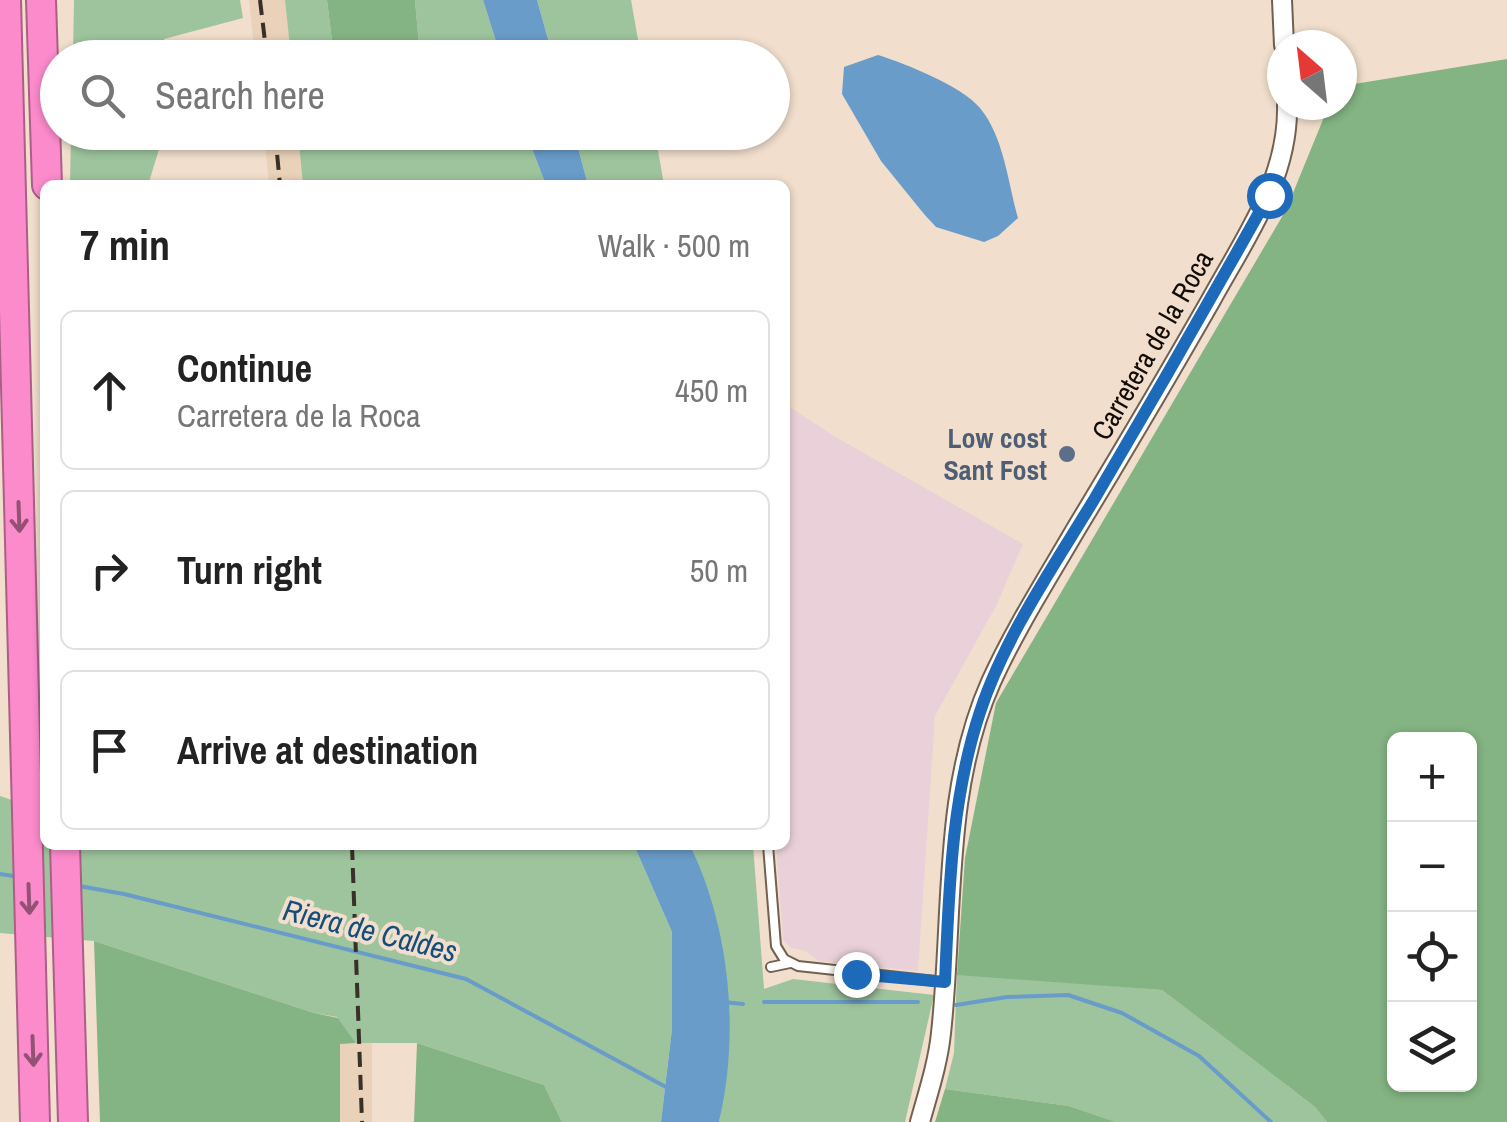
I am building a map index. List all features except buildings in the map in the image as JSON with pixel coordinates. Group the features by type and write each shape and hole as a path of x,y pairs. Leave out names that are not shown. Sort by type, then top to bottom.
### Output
{"highway":[{"path":"6,0 35,1122"},
{"path":"41,0 42,40"},
{"path":"56,40 58,0"},
{"path":"46,150 47,178"},
{"path":"47,178 49,150"},
{"path":"65,850 72,1122"}],"street":[{"path":"1282,0 1283,30"},
{"name":"Carretera de la Roca","path":"920,1122 941,1038 952,852 959,801 971,743 990,684 1038,593 1177,360 1269,195 1286,140 1287,120"}],"lane":[{"path":"768,850 776,946 790,963"},
{"path":"772,967 790,963 945,982"}],"shaded area":[{"path":"249,0 285,0 289,40 253,40"},
{"path":"266,150 300,150 303,180 269,180"},
{"path":"790,407 1023,544 996,606 935,716 918,971 818,961 783,940 776,850 790,850"},
{"path":"340,1043 372,1043 372,1122 340,1122"}],"green space":[{"path":"74,0 240,0 243,18 164,40 73,40"},
{"path":"285,0 327,0 332,40 289,40"},
{"path":"327,0 415,0 419,40 332,40"},
{"path":"415,0 483,0 496,40 419,40"},
{"path":"537,0 631,0 638,40 548,40"},
{"path":"1507,59 1507,1122 1327,1122 1315,1107 1162,990 957,975 965,858 996,703 1286,210 1323,120 1357,120 1357,84"},
{"path":"71,150 159,150 150,180 70,180"},
{"path":"300,150 533,150 544,180 303,180"},
{"path":"579,150 658,150 663,180 587,180"},
{"path":"0,796 40,809 40,850 636,850 672,932 672,1029 661,1122 562,1122 544,1085 417,1043 356,1043 337,1017 314,1013 94,941 0,933"},
{"path":"692,850 753,850 764,989 793,979 934,995 905,1122 719,1122 728,1052 727,981 704,878"},
{"path":"94,941 338,1018 356,1043 340,1044 340,1122 100,1122"},
{"path":"957,973 1162,990 1315,1107 1327,1122 1116,1122 1069,1106 945,1089 954,1053"},
{"path":"417,1043 544,1085 562,1122 414,1122"},
{"path":"945,1089 1069,1106 1116,1122 935,1122"}],"water":[{"path":"483,0 537,0 548,40 496,40"},
{"path":"878,55 947,84 972,100 988,120 1000,146 1018,218 998,236 984,242 936,227 881,161 842,94 844,67"},
{"path":"533,150 579,150 587,180 544,180"},
{"path":"636,850 692,850 704,877 722,945 730,1017 719,1122 661,1122 672,1029 672,932"}],"waterway":[{"name":"Riera de Caldes","path":"0,874 20,877"},
{"name":"Riera de Caldes","path":"79,886 466,979 666,1087"},
{"path":"956,1005 1007,997 1068,995 1122,1013 1199,1056 1271,1122"},
{"path":"723,1002 743,1004"},
{"path":"764,1002 918,1002"}],"railway":[{"path":"260,0 265,40"},
{"path":"277,150 280,180"},
{"path":"352,850 362,1122"}],"place":[{"name":"Low cost Sant Fost","path":"1067,454"}],"route":[{"path":"856,974 945,982 952,852 959,801 971,743 990,684 1038,593 1177,360 1269,195"}]}
